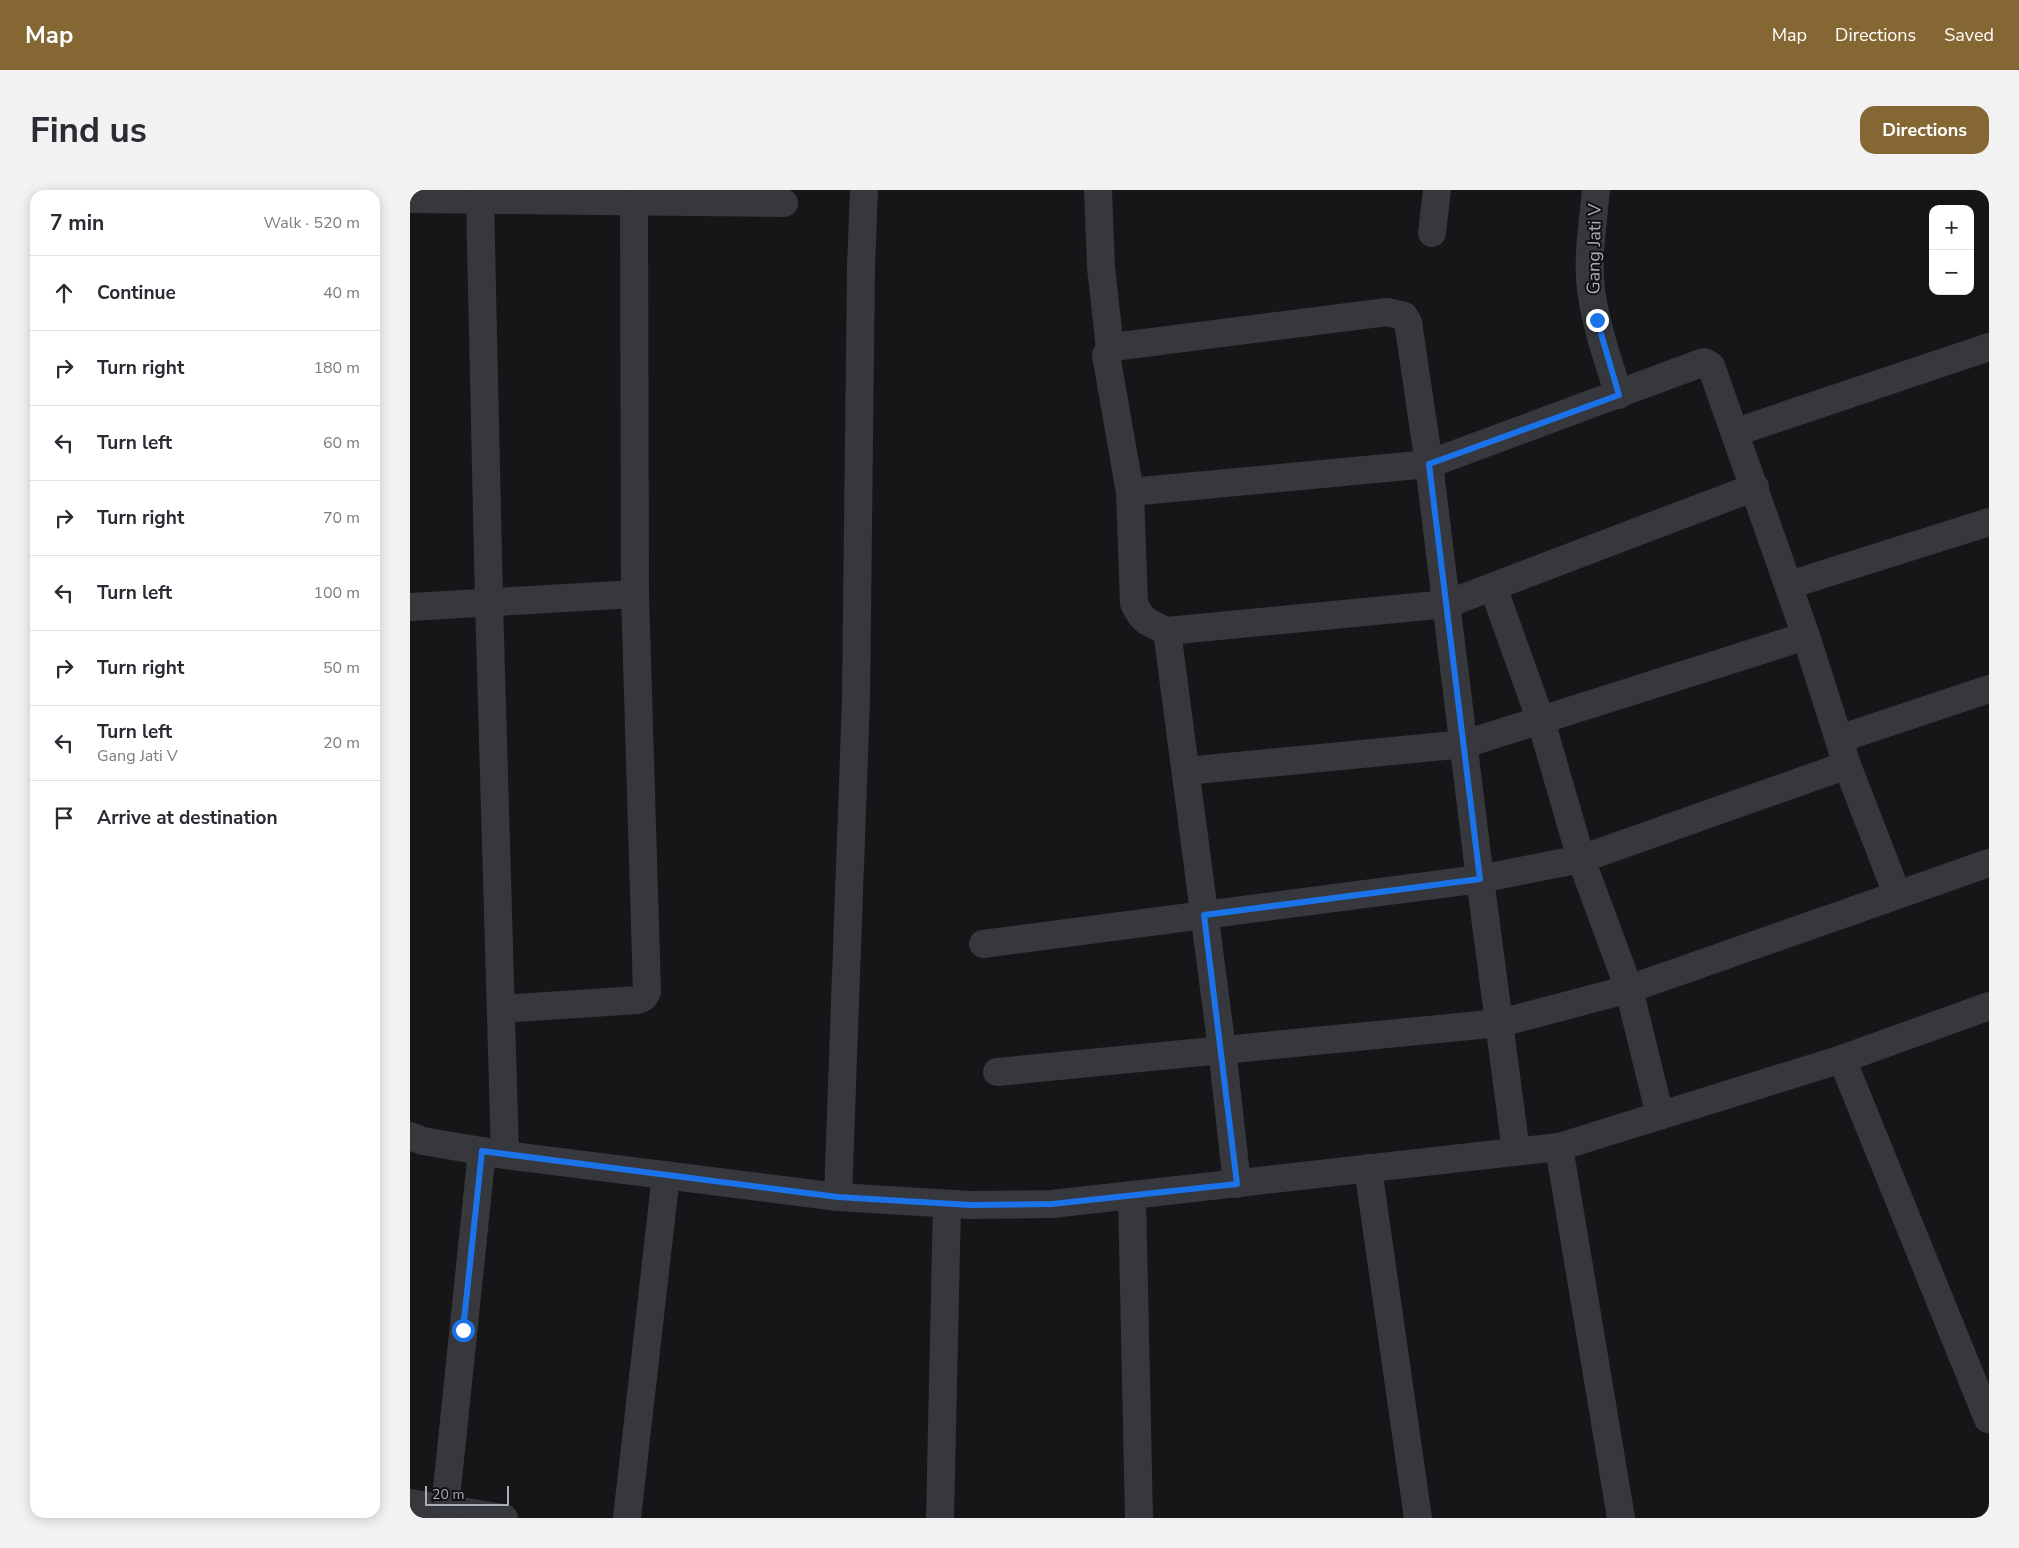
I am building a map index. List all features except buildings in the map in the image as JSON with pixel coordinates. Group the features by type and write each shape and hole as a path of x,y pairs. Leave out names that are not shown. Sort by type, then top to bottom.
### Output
{"street":[{"path":"838,1197 856,699 861,267 864,190"},
{"path":"1098,190 1101,267 1110,350"},
{"path":"1432,233 1437,190"},
{"name":"Gang Jati V","path":"1596,190 1590,255 1591,289 1600,335 1619,395"},
{"path":"410,199 784,203"},
{"path":"444,1508 494,1153 501,1009 480,199"},
{"path":"501,1009 638,1000 644,997 647,992 635,594 634,201"},
{"path":"1516,1151 1480,879 1465,744 1447,604 1429,464 1408,322 1404,316 1388,312 1121,346 1110,350 1106,355 1130,492 1134,603 1139,616 1146,622 1168,631 1447,604 1754,487"},
{"path":"1736,432 1989,347"},
{"path":"1130,492 1429,464 1619,395 1699,362 1712,366 1789,585 1847,765 1897,894"},
{"path":"1789,585 1989,522"},
{"path":"1493,586 1541,721 1581,859 1629,989 1660,1116"},
{"path":"410,607 635,594"},
{"path":"1168,631 1222,1049 1237,1184"},
{"path":"1186,771 1465,744 1806,636"},
{"path":"1839,739 1989,689"},
{"path":"983,944 1480,879 1581,859 1847,765"},
{"path":"997,1072 1500,1023 1629,989 1989,863"},
{"path":"410,1136 423,1141 494,1153 838,1197 947,1204 1052,1204 1559,1147 1842,1059 1989,1006"},
{"path":"1842,1059 1988,1419"},
{"path":"1559,1147 1621,1518"},
{"path":"1368,1168 1418,1518"},
{"path":"627,1518 666,1175"},
{"path":"1132,1196 1139,1518"},
{"path":"940,1518 947,1204"},
{"path":"410,1503 504,1518"}],"route":[{"path":"463,1330 482,1151 838,1197 970,1205 1052,1204 1237,1184 1222,1049 1204,915 1480,879 1465,744 1429,464 1619,395 1597,320"}]}
